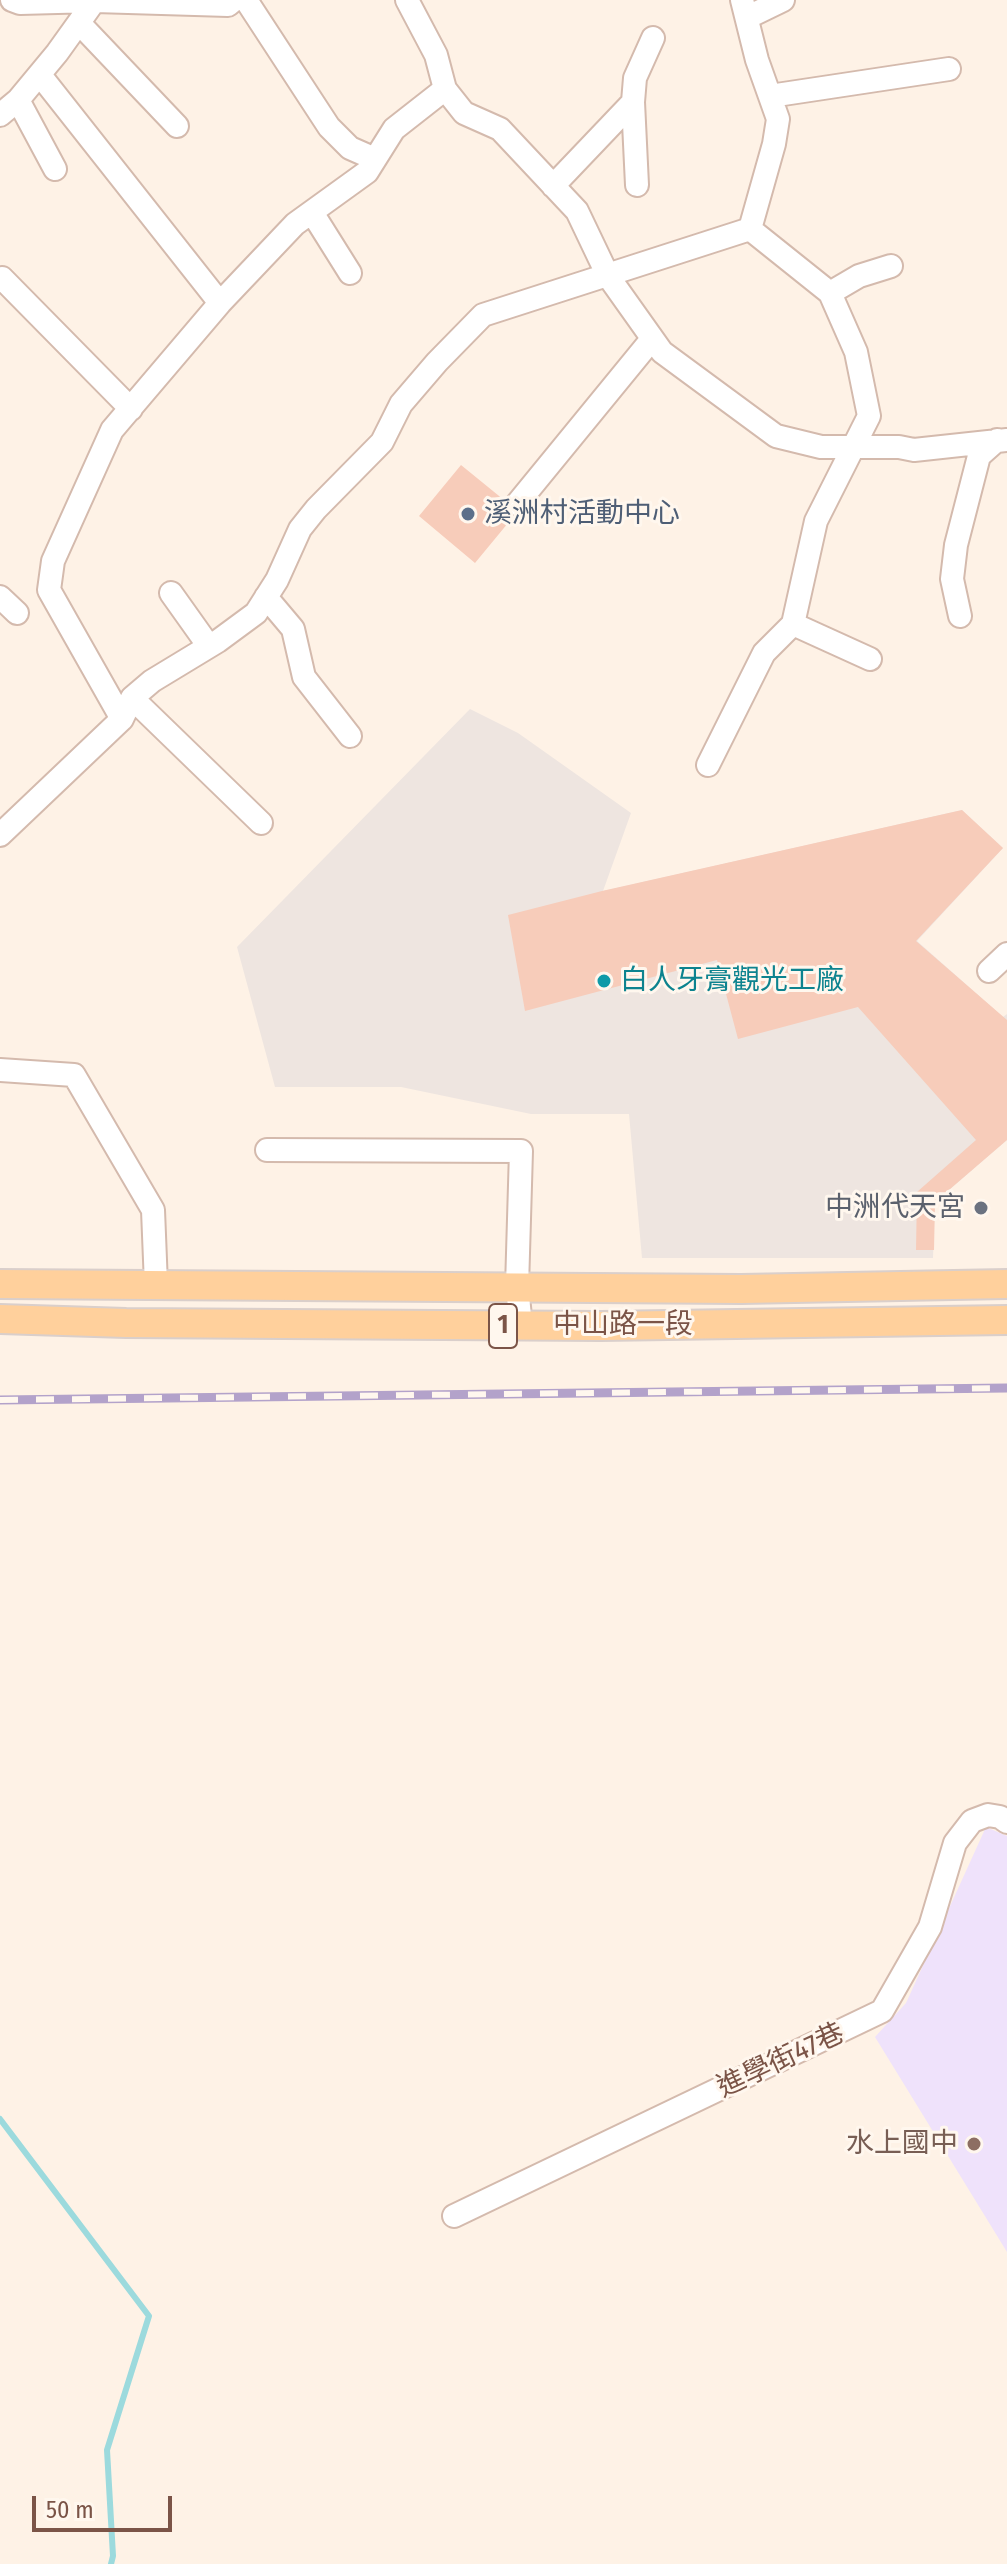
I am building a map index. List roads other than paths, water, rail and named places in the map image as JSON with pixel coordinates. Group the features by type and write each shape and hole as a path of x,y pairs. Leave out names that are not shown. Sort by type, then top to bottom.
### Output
{"main road":[{"name":"中山路一段","path":"0,1284 741,1289 1007,1284"},
{"name":"中山路一段","path":"0,1319 521,1326 1007,1320"}],"street":[{"path":"12,0 20,3 95,0 228,5 234,0"},
{"path":"0,115 40,75 95,0"},
{"path":"246,0 329,127 350,148 375,159"},
{"path":"407,0 436,55 445,89 464,113 500,129 577,211 608,276 662,352 776,436 821,447 899,447 914,450 1003,438"},
{"path":"750,229 778,119 757,60 745,9 783,0"},
{"path":"79,23 177,126"},
{"path":"637,185 633,102 635,78 653,38"},
{"path":"770,96 949,69"},
{"path":"40,75 220,303"},
{"path":"122,719 49,590 53,561 112,430 220,303 295,224 313,214 367,172 394,129 445,89"},
{"path":"18,100 55,169"},
{"path":"553,186 633,102"},
{"path":"313,214 350,273"},
{"path":"0,835 122,719 132,698 152,681 256,613 300,529 382,442 401,404 483,315 750,229"},
{"path":"708,765 764,653 793,624 816,521 869,416 856,352 830,293 750,229"},
{"path":"830,293 859,276 891,266"},
{"path":"2,278 131,409"},
{"path":"517,504 652,339"},
{"path":"960,616 952,579 956,545 979,456 1003,438"},
{"path":"171,593 208,645"},
{"path":"0,597 17,613"},
{"path":"266,597 293,629 304,677 350,736"},
{"path":"793,624 870,659"},
{"path":"132,698 261,823"},
{"path":"989,971 1007,954"},
{"path":"0,1070 74,1075 153,1210 156,1285"},
{"path":"267,1150 521,1151 517,1287 521,1326"},
{"name":"進學街47巷","path":"454,2216 882,2011 930,1927 955,1843 972,1821 988,1815 1007,1822"}],"waterway":[{"path":"0,2119 149,2316 107,2450 111,2564"}],"railway":[{"path":"0,1400 1007,1388"}],"place":[{"name":"溪洲村活動中心","path":"468,514"},
{"name":"白人牙膏觀光工廠","path":"604,981"},
{"name":"中洲代天宮","path":"981,1208"},
{"name":"水上國中","path":"974,2144"}]}
